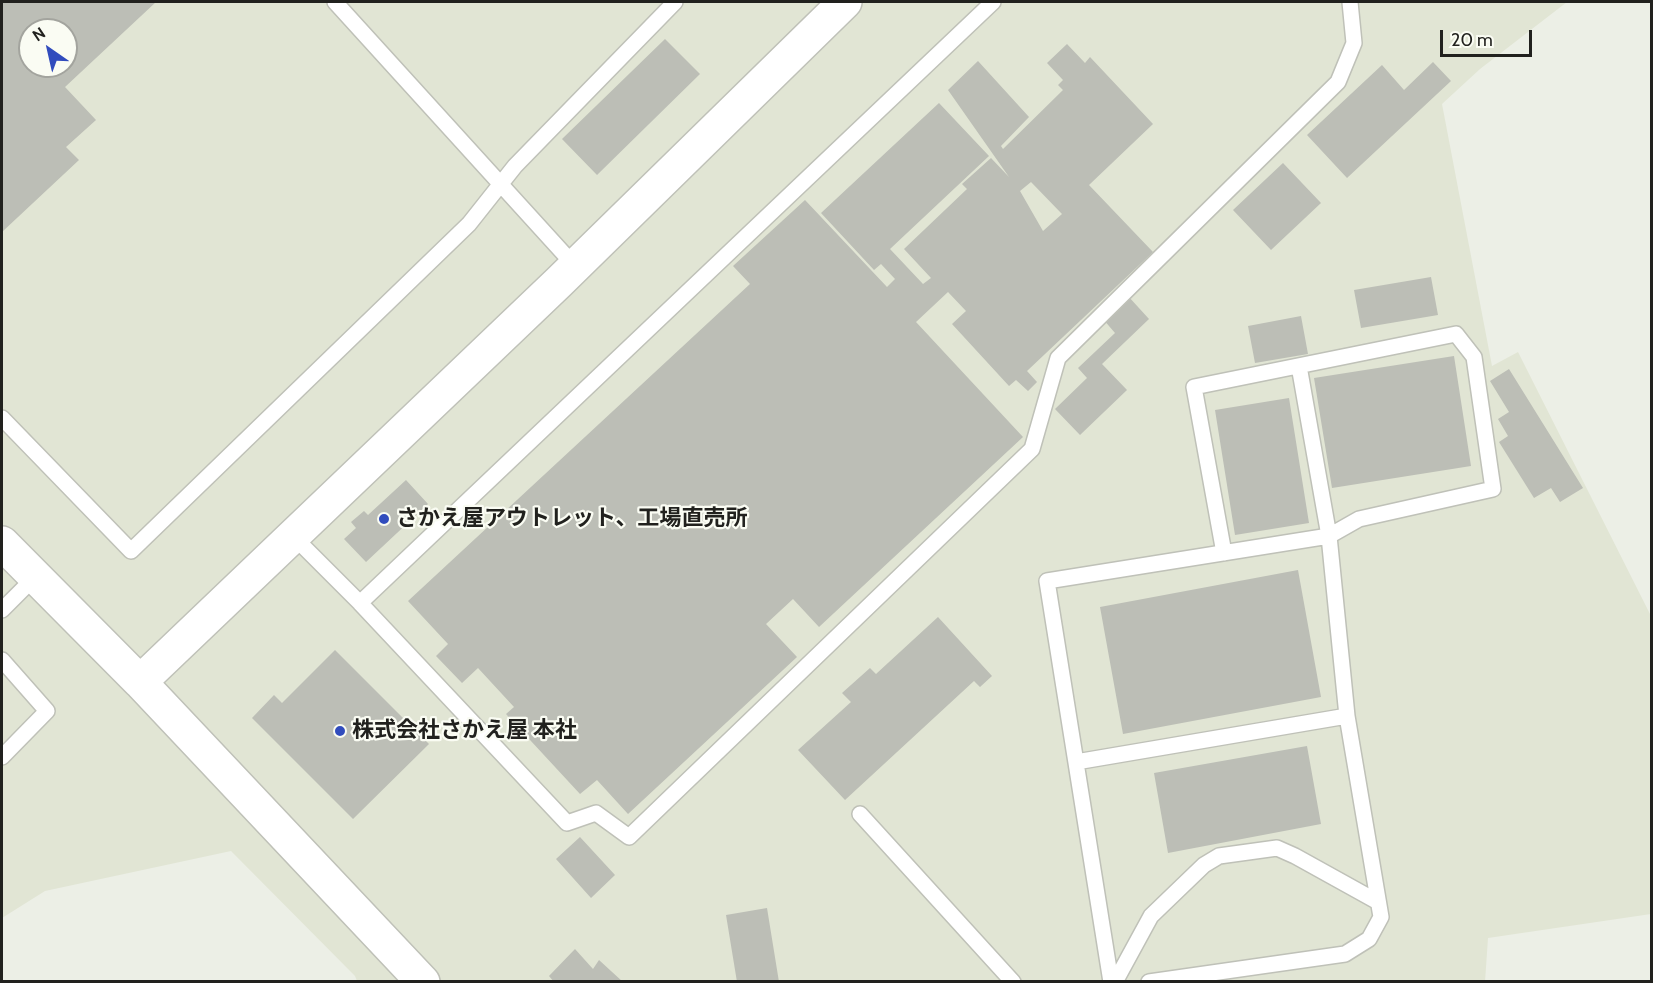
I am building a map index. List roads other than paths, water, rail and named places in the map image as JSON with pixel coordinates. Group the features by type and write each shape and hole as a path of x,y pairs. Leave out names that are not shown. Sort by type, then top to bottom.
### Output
{"street":[{"path":"140,682 575,266 845,2"},
{"path":"2,543 140,682 423,981"}],"lane":[{"path":"335,2 575,266"},
{"path":"2,418 130,551 469,224 515,166 675,2"},
{"path":"360,603 993,2"},
{"path":"293,536 360,603 567,823 596,813 629,837 1032,449 1058,358 1338,82 1354,43 1350,2"},
{"path":"1113,981 1047,581 1224,553 1329,536 1359,519 1493,489 1474,357 1456,334 1194,387 1224,553"},
{"path":"1149,981 1345,954 1369,939 1381,916 1347,716 1329,536 1299,366"},
{"path":"2,610 35,577"},
{"path":"2,660 47,711 2,757"},
{"path":"1076,762 1347,716"},
{"path":"860,814 1013,981"},
{"path":"1113,981 1151,916 1204,865 1219,856 1277,848 1378,902"}],"place":[{"name":"さかえ屋アウトレット、工場直売所","path":"384,519"},
{"name":"株式会社さかえ屋 本社","path":"340,731"}]}
